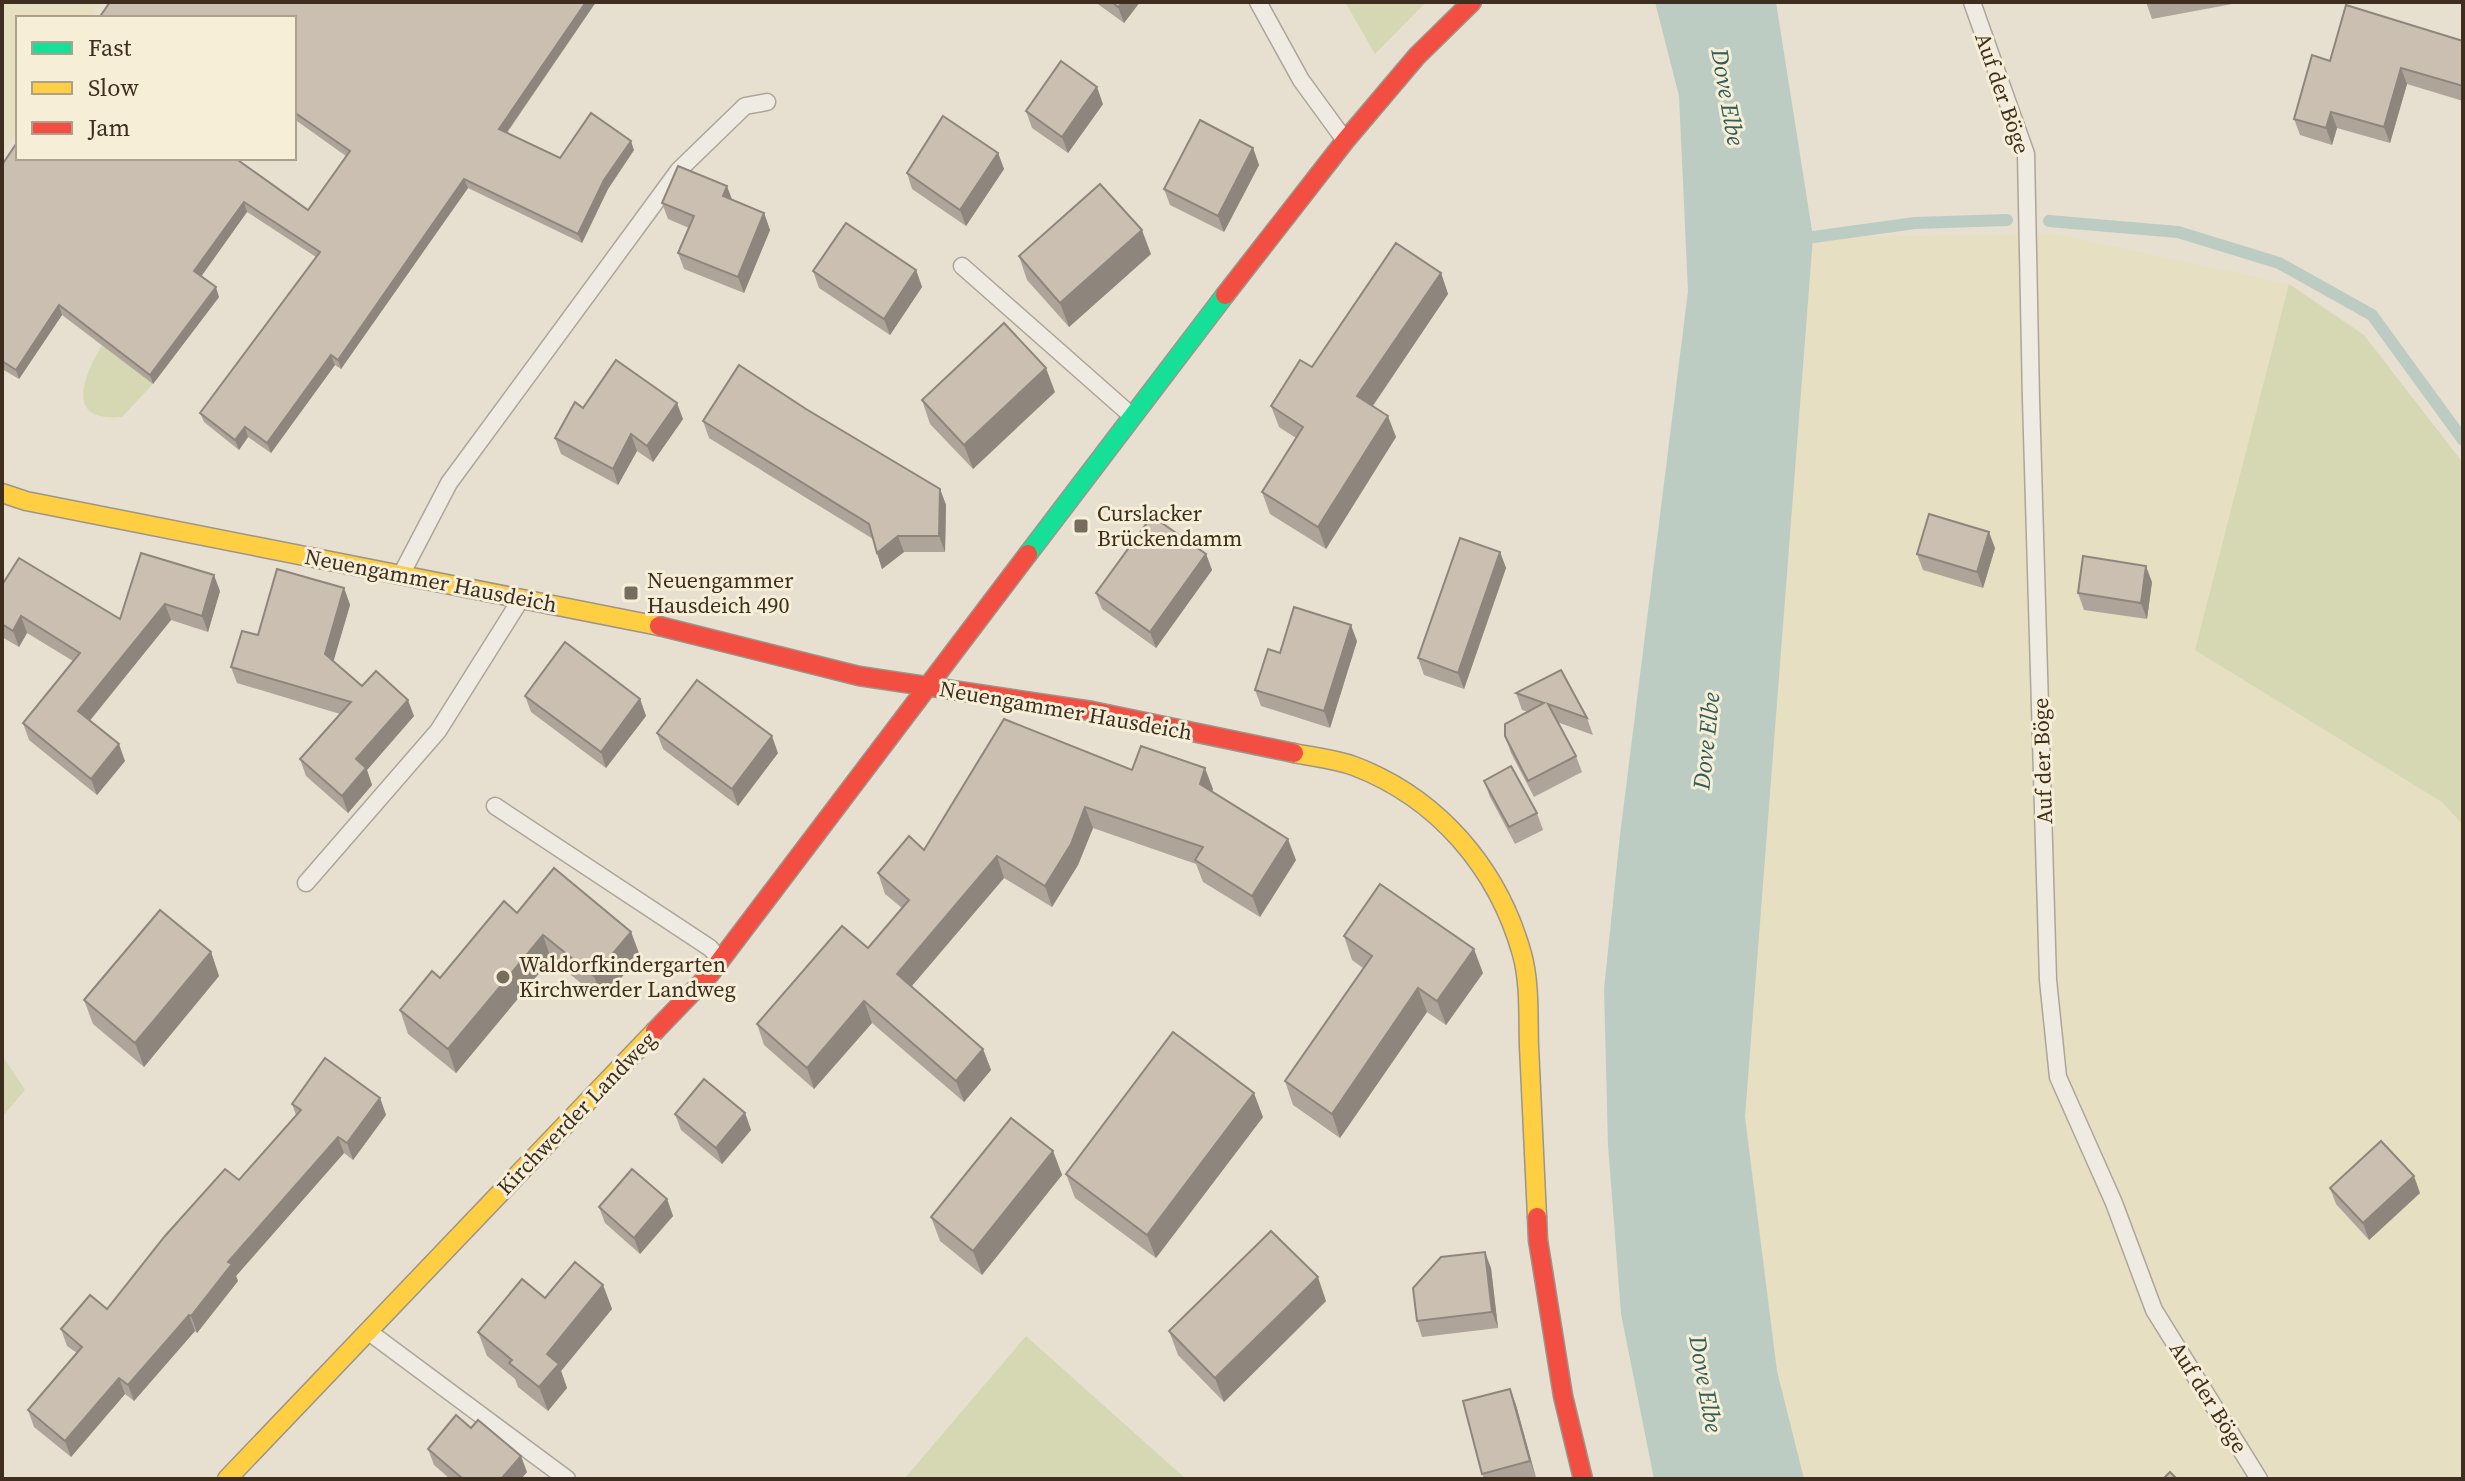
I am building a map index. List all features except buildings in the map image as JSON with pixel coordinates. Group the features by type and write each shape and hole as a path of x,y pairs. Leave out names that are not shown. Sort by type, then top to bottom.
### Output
{"street":[{"path":"928,687 1345,141 1417,56 1472,2"},
{"name":"Neuengammer Hausdeich","path":"2,493 26,501 625,617 859,676 1092,711 1352,765 1404,790 1459,835 1476,857 1499,896 1523,957 1538,1240 1563,1396 1583,1479"},
{"name":"Kirchwerder Landweg","path":"227,1479 699,985 928,687"}],"lane":[{"path":"1258,2 1301,80 1345,141"},
{"name":"Auf der Böge","path":"1972,2 2026,154 2048,980 2058,1077 2114,1203 2154,1310 2259,1479"},
{"path":"401,574 449,483 679,170 745,106 767,102"},
{"path":"962,266 1133,417"},
{"path":"306,883 438,731 522,598"},
{"path":"495,806 710,948 721,959"},
{"path":"368,1331 567,1479"}],"shaded area":[{"path":"2,2 100,2 91,16 16,16 16,132 2,154"},
{"path":"2056,234 2289,284 2195,649 2443,802 2463,825 2463,1479 1804,1479 1777,1371 1745,1117 1813,237"}],"green space":[{"path":"1345,2 1426,2 1375,54"},
{"path":"2289,284 2364,335 2463,463 2463,825 2442,802 2195,650"},
{"path":"102,345 153,384 122,417 103,417 91,412 85,405 85,383"},
{"path":"2,1055 25,1090 2,1117"},
{"path":"1026,1336 1186,1479 904,1479"}],"water":[{"name":"Dove Elbe","path":"1655,2 1776,2 1813,237 1745,1117 1777,1371 1804,1479 1654,1479 1621,1314 1608,1145 1604,989 1620,835 1688,291 1679,96"}],"waterway":[{"path":"1799,239 1915,223 2007,220"},
{"path":"2049,221 2178,232 2279,263 2372,315 2463,440"}],"traffic: fast":[{"path":"1028,554 1225,295"}],"traffic: slow":[{"path":"2,493 26,501 659,626"},
{"path":"1294,753 1354,766 1412,797 1438,817 1460,840 1497,893 1522,954 1526,976 1537,1217"},
{"path":"227,1479 655,1031"}],"traffic: jam":[{"path":"1225,295 1345,141 1417,56 1472,2"},
{"path":"655,1031 710,974 1028,554"},
{"path":"659,626 859,676 1092,711 1294,753"},
{"path":"1537,1217 1563,1396 1583,1479"}],"place":[{"name":"Curslacker Brückendamm","path":"1081,526"},
{"name":"Neuengammer Hausdeich 490","path":"631,593"},
{"name":"Waldorfkindergarten Kirchwerder Landweg","path":"503,977"}]}
